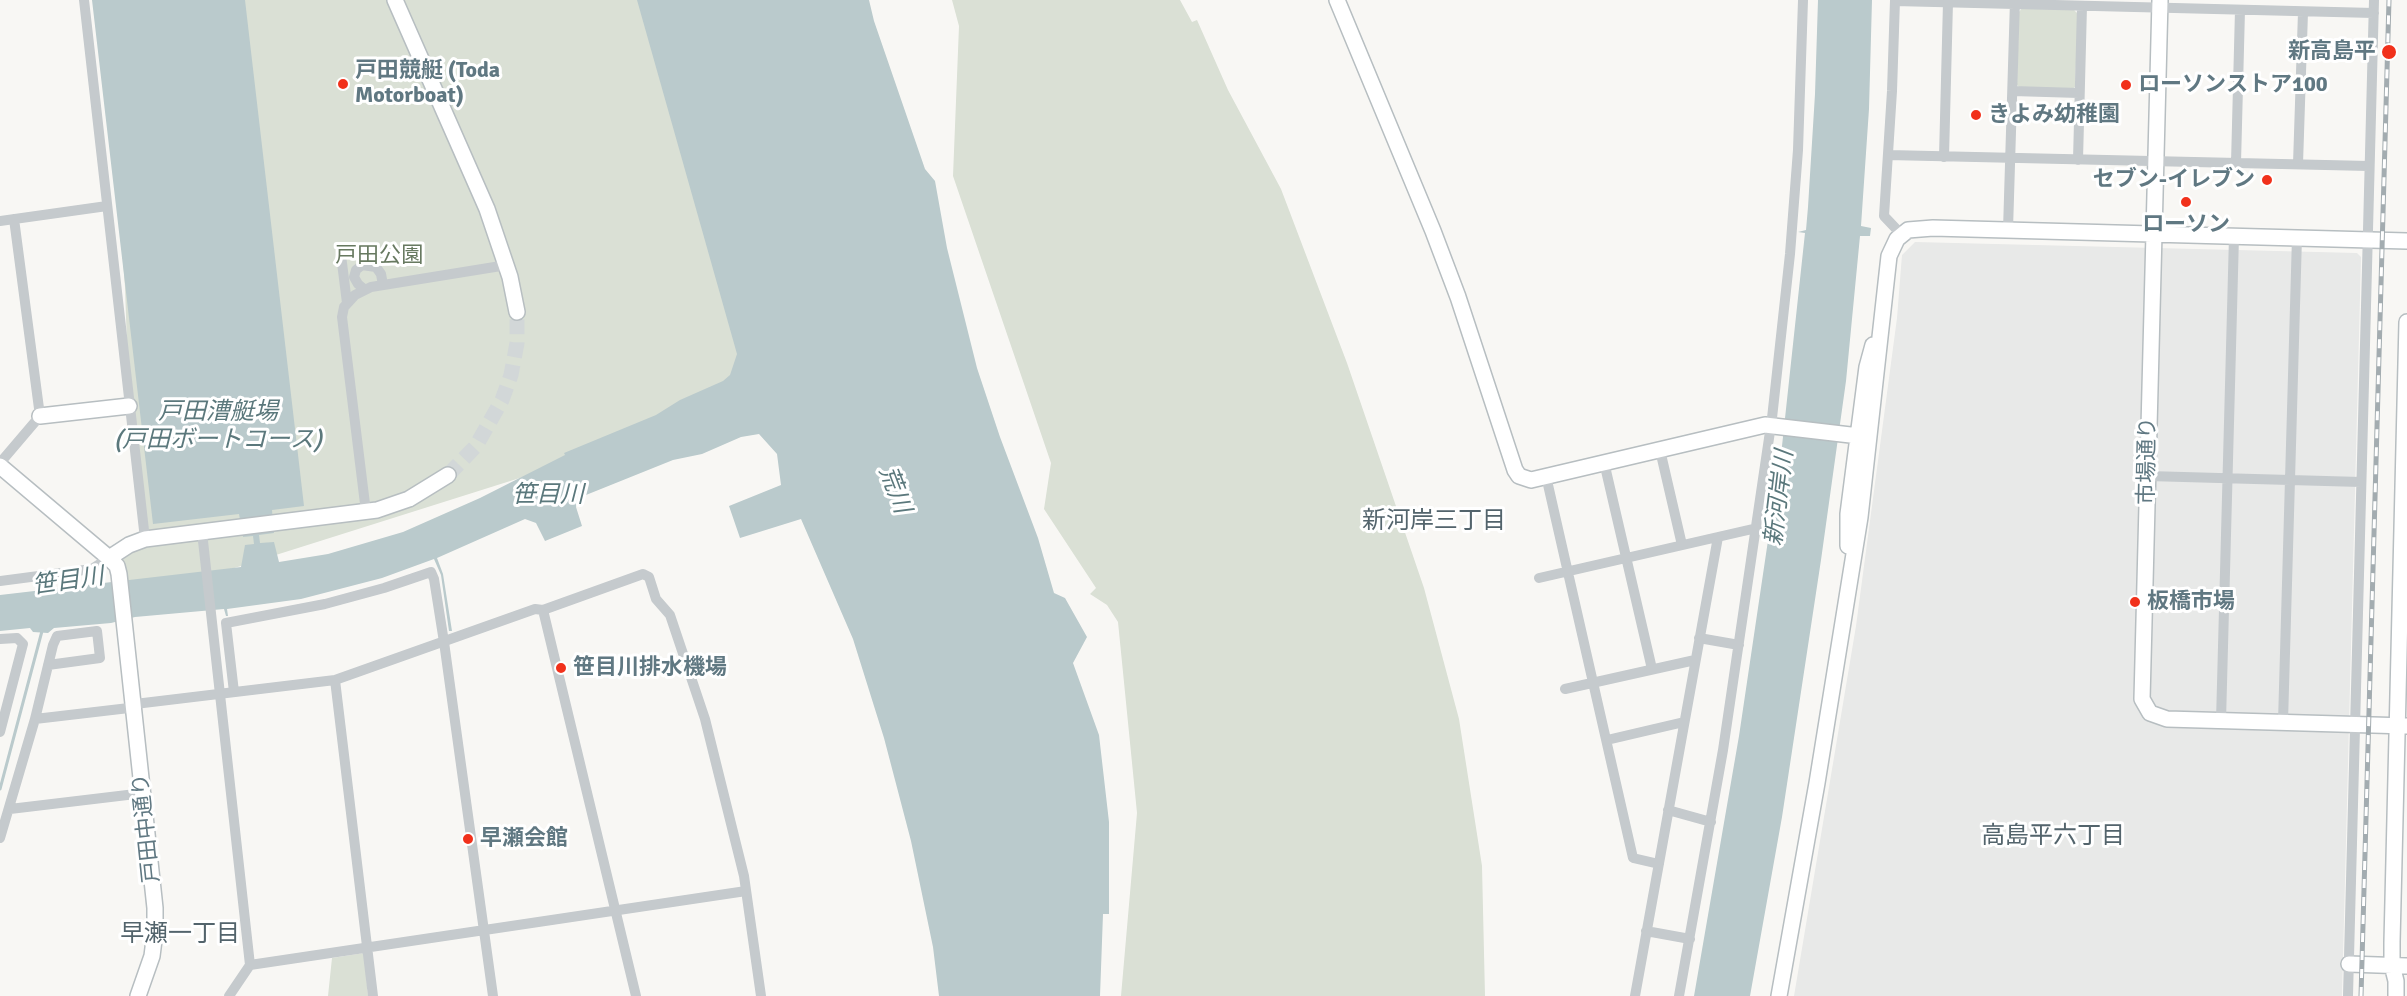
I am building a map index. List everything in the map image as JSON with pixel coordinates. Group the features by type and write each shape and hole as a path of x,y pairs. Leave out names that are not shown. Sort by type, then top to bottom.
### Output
{"street":[{"path":"84,0 145,539"},
{"path":"395,0 487,209 507,265 517,312"},
{"path":"1337,0 1392,129 1458,297 1516,472 1526,480 1772,426 1856,436"},
{"path":"1679,996 1711,822 1772,426 1798,150 1803,0"},
{"path":"1901,234 1884,216 1895,0 2015,2 2082,6 2160,4 2240,10 2271,5 2303,12 2374,13"},
{"path":"2348,996 2374,0"},
{"path":"1944,157 1948,2"},
{"path":"2008,230 2015,2"},
{"name":"市場通り","path":"2160,4 2142,699 2150,713 2161,718 2402,726"},
{"path":"2078,160 2082,6"},
{"path":"2236,163 2240,10"},
{"path":"2298,164 2303,12"},
{"path":"2013,92 2079,93"},
{"path":"1888,155 2369,166"},
{"path":"0,221 107,206"},
{"path":"14,219 40,416"},
{"path":"1779,996 1819,772 1860,517 1889,256 1893,244 1901,234 1921,228 2407,241"},
{"path":"2221,721 2234,236"},
{"path":"2283,722 2297,237"},
{"path":"341,255 347,303 342,316 366,512"},
{"path":"364,289 354,277 356,270 362,265 376,267 381,274 382,285"},
{"path":"347,303 364,289 507,265"},
{"path":"1848,588 1848,514 1856,436 1867,367 1885,308"},
{"path":"2396,996 2399,965 2407,322"},
{"path":"109,558 0,465 40,416 129,406"},
{"path":"1660,450 1682,545"},
{"path":"1604,462 1652,669"},
{"path":"0,580 92,569 145,539 207,536 366,512 409,499 448,475"},
{"path":"1546,476 1634,858 1659,864"},
{"path":"2148,476 2361,482"},
{"path":"1539,578 1756,528"},
{"path":"207,536 220,688 250,965 229,996"},
{"path":"1635,996 1718,537"},
{"name":"戸田中通り","path":"109,558 117,566 119,574 135,704 155,908 155,932 149,967 138,996"},
{"path":"234,692 225,622 315,607 432,572 444,642 493,996"},
{"path":"35,719 129,708 135,704 220,688 234,692 335,680 535,609 543,610 643,574 649,577 656,599 670,615 705,719 746,891 761,996"},
{"path":"543,610 636,996"},
{"path":"0,838 10,808 53,645 57,636 97,631 100,658 48,665"},
{"path":"0,639 16,638 23,645 0,732"},
{"path":"1699,638 1739,645"},
{"path":"1565,689 1695,660"},
{"path":"335,680 373,996"},
{"path":"1607,740 1684,722"},
{"path":"10,808 144,793"},
{"path":"1668,810 1711,822"},
{"path":"250,965 746,891"},
{"path":"1646,931 1690,939"},
{"path":"2349,964 2399,965"},
{"path":"2388,996 2388,981 2399,965"}],"shaded area":[{"path":"1915,242 2357,253 2361,257 2342,996 1794,996 1856,626 1897,318 1902,255"}],"green space":[{"name":"戸田公園","path":"104,0 734,0 827,381 241,566 121,601 109,558 145,539 129,406 125,287"},
{"path":"952,0 1180,0 1192,22 1197,20 1228,90 1281,189 1347,363 1424,588 1459,719 1482,866 1485,996 1121,996 1137,813 1118,622 1107,605 1090,594 1096,588 1044,509 1051,463 953,176 959,26"},
{"path":"2022,8 2074,10 2078,14 2075,87 2071,90 2020,88 2017,85 2019,12"},
{"path":"364,953 368,996 328,996 332,958"}],"water":[{"path":"92,0 245,0 304,506 272,510 274,533 259,535 260,543 274,542 279,562 328,554 403,532 480,498 565,455 564,453 656,415 680,400 723,381 730,375 737,354 637,0 869,0 874,21 925,169 935,181 947,248 977,368 1000,437 1038,538 1054,593 1065,598 1087,637 1073,663 1099,735 1109,822 1109,914 1103,914 1100,996 939,996 933,947 911,841 884,738 853,639 801,519 740,538 729,506 781,485 777,454 759,434 741,437 702,454 673,460 581,497 576,507 582,526 545,541 536,523 525,519 437,558 443,574 452,631 449,631 441,575 434,559 382,578 301,599 227,609 228,616 224,609 135,617 111,623 54,628 48,633 33,632 30,628 0,631 0,595 241,567 245,545 254,544 253,536 243,537 239,514 153,524"},
{"name":"新河岸川","path":"1818,0 1872,0 1869,109 1861,226 1871,228 1870,236 1860,236 1846,381 1821,560 1782,817 1750,996 1694,996 1739,736 1782,446 1805,233 1798,232 1806,230 1808,207"}],"waterway":[{"path":"0,789 42,631"}],"tunnel":[{"path":"448,475 476,446 502,400 511,375 517,343 517,312"}],"railway":[{"path":"2361,996 2389,0"}],"place":[{"name":"新高島平","path":"2389,52"},
{"name":"戸田競艇 (Toda Motorboat)","path":"343,84"},
{"name":"ローソンストア100","path":"2126,85"},
{"name":"きよみ幼稚園","path":"1976,115"},
{"name":"セブン-イレブン","path":"2267,180"},
{"name":"ローソン","path":"2186,202"},
{"name":"板橋市場","path":"2135,602"},
{"name":"笹目川排水機場","path":"561,668"},
{"name":"早瀬会館","path":"468,839"}],"district":[{"name":"新河岸三丁目","path":"1434,522"},
{"name":"高島平六丁目","path":"2053,837"},
{"name":"早瀬一丁目","path":"180,935"}],"water label":[{"name":"戸田漕艇場 (戸田ボートコース)","path":"218,427"},
{"name":"荒川","path":"894,490"},
{"name":"笹目川","path":"548,496"},
{"name":"笹目川","path":"68,582"}]}
